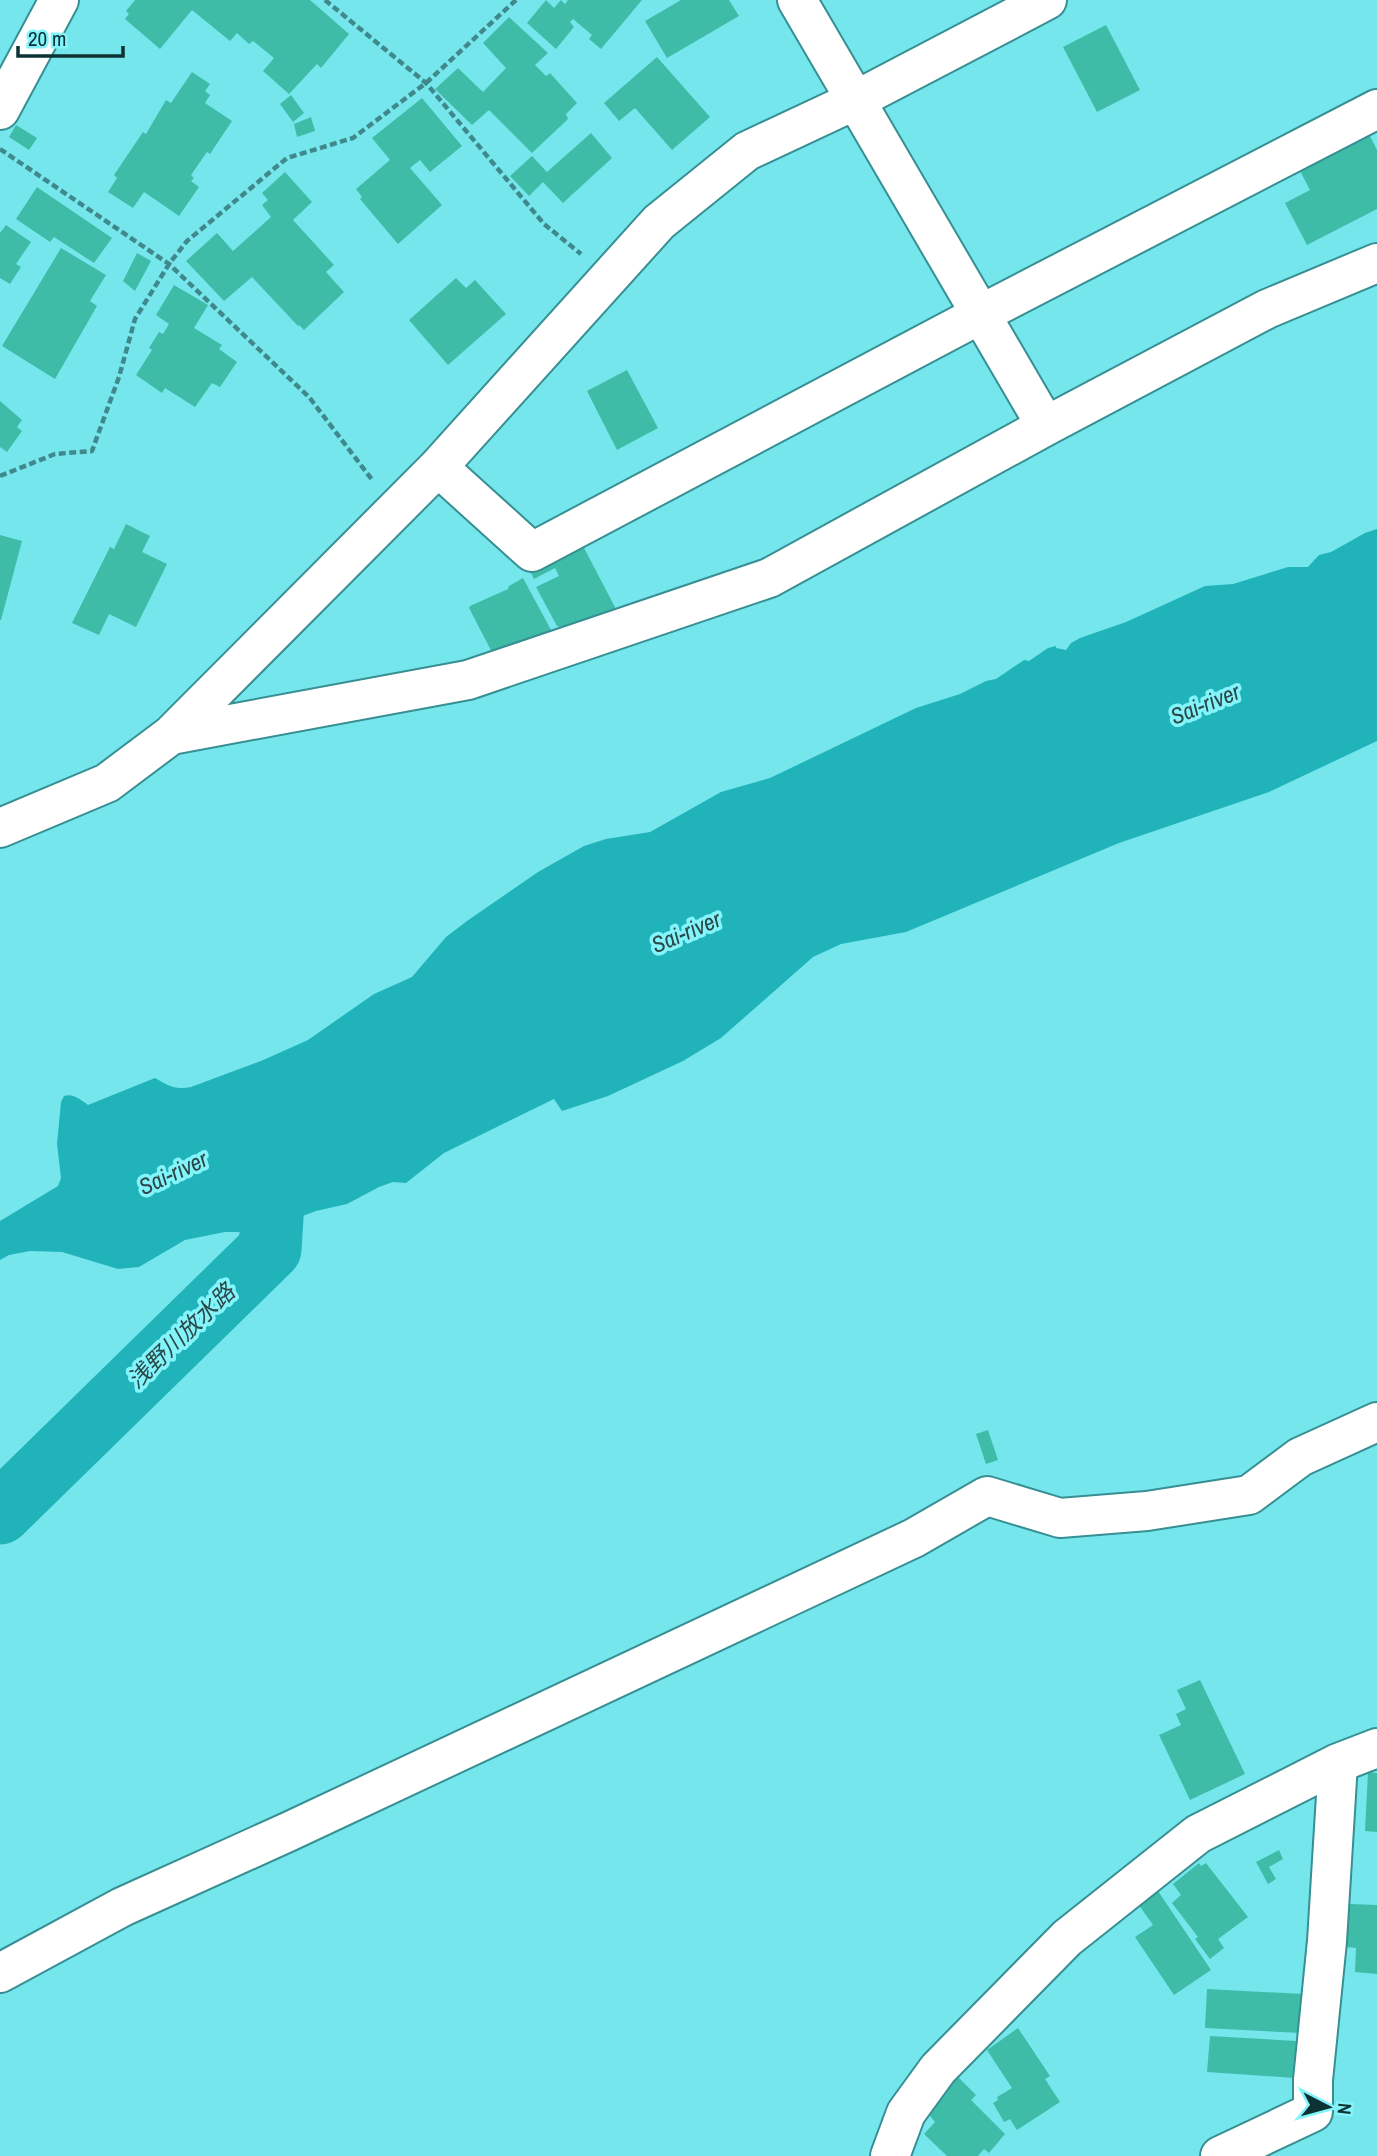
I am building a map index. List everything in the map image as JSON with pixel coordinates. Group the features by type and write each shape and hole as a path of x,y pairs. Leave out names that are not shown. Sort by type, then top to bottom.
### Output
{"street":[{"path":"0,110 59,0"},
{"path":"797,0 1046,426"},
{"path":"0,828 107,783 171,735 438,467 659,222 747,150 856,100 1047,0"},
{"path":"438,467 532,552 981,314 1377,109"},
{"path":"171,735 468,680 769,578 1267,309 1377,262"},
{"path":"0,1973 122,1907 288,1832 889,1549 987,1496 1060,1518 1147,1511 1249,1495 1300,1457 1377,1422"},
{"path":"890,2156 906,2113 938,2069 1067,1938 1198,1834 1338,1763 1377,1748"},
{"path":"1220,2156 1313,2112 1313,2080 1327,1941 1338,1763"}],"path":[{"path":"325,0 426,83 544,224 609,277"},
{"path":"0,476 55,454 92,451 119,377 135,319 169,264 187,241 287,158 354,138 426,83 516,0"},
{"path":"0,149 169,264 309,397 395,510"}],"water":[{"name":"Sai-river","path":"1377,529 1377,741 1269,792 1119,843 906,932 841,944 813,957 721,1038 683,1061 608,1096 562,1111 554,1099 444,1153 406,1183 393,1182 347,1204 289,1221 244,1232 225,1232 185,1240 139,1267 118,1269 62,1252 30,1251 9,1255 0,1260 0,1221 58,1186 61,1178 57,1144 61,1102 64,1096 74,1096 88,1105 155,1078 176,1088 191,1087 261,1061 308,1040 374,994 412,977 446,937 467,921 538,872 584,846 606,839 650,832 721,792 770,778 916,708 996,679 1048,648 1056,646 1066,650 1080,638 1126,622 1205,586 1233,584 1288,567 1308,567 1319,555 1331,552"}],"building":[{"path":"135,0 310,0 349,34 321,68 317,64 289,94 263,71 274,58 253,41 249,44 237,33 230,41 192,10 160,49 125,19 129,14 126,11"},
{"path":"546,0 554,8 561,0 565,4 568,0 642,0 601,49 589,39 592,35 573,19 570,22 574,27 556,49 527,23"},
{"path":"681,0 729,0 739,16 667,58 645,21"},
{"path":"509,17 548,53 535,65 546,76 550,73 577,103 566,114 568,119 532,153 489,110 472,125 435,89 458,68 483,92 506,68 483,43"},
{"path":"1106,25 1140,90 1097,112 1063,47"},
{"path":"657,57 710,117 672,150 635,108 619,121 604,103"},
{"path":"192,72 210,84 205,91 210,95 205,103 232,121 210,154 207,152 191,175 194,178 191,181 199,187 179,216 144,192 133,208 108,192 117,178 114,175 143,132 146,134 166,100 171,103"},
{"path":"291,95 304,113 293,122 280,104"},
{"path":"422,98 462,146 430,172 420,160 410,168 442,205 398,244 360,199 362,197 356,189 390,160 372,138"},
{"path":"311,117 315,131 297,137 294,124"},
{"path":"16,125 37,138 29,150 9,137"},
{"path":"1368,132 1377,150 1377,209 1307,245 1285,203 1310,190 1297,165"},
{"path":"591,133 612,158 563,203 543,182 529,196 510,176 532,156 547,172"},
{"path":"285,172 312,202 293,220 334,265 326,272 344,292 304,330 252,277 224,301 186,261 217,233 233,251 271,217 262,205 268,200 262,193"},
{"path":"37,187 112,238 94,263 54,237 50,242 16,219"},
{"path":"6,225 31,242 16,264 21,267 10,284 0,278 0,233"},
{"path":"61,248 106,275 90,301 97,306 55,379 2,346"},
{"path":"137,253 151,261 135,291 123,281"},
{"path":"456,278 466,288 475,280 506,314 448,365 409,320"},
{"path":"174,285 208,305 194,328 222,345 219,349 237,362 220,387 212,383 195,407 165,388 162,393 136,375 152,350 149,348 159,332 163,334 169,324 156,315"},
{"path":"627,370 658,428 617,450 587,391"},
{"path":"0,401 22,420 17,427 22,431 7,452 0,447"},
{"path":"126,524 150,536 142,552 167,564 136,627 109,614 99,635 72,623 110,547 114,549"},
{"path":"0,535 22,541 1,620 0,620"},
{"path":"582,544 617,611 576,632 557,626 536,587 559,576 555,568 534,579 530,571"},
{"path":"523,578 551,630 495,658 469,608 508,589"},
{"path":"988,1430 998,1460 986,1464 976,1434"},
{"path":"1200,1680 1245,1774 1190,1800 1159,1735 1181,1725 1176,1714 1186,1709 1177,1690"},
{"path":"1368,1772 1377,1773 1377,1832 1365,1831"},
{"path":"1279,1850 1283,1859 1269,1867 1276,1879 1268,1884 1256,1862"},
{"path":"1199,1863 1201,1866 1206,1863 1248,1917 1218,1939 1224,1948 1210,1959 1195,1939 1198,1937 1172,1903 1181,1895 1173,1884"},
{"path":"1156,1888 1211,1970 1174,1995 1135,1937 1153,1925 1136,1901"},
{"path":"1350,1904 1377,1905 1377,1974 1355,1972 1356,1948 1346,1947"},
{"path":"1207,1989 1303,1994 1301,2033 1205,2028"},
{"path":"1018,2028 1050,2076 1045,2079 1060,2102 1017,2130 1010,2119 1004,2122 993,2103 998,2100 997,2097 1012,2088 987,2050"},
{"path":"1210,2036 1296,2041 1294,2078 1207,2072"},
{"path":"957,2076 976,2095 971,2100 1005,2134 989,2153 984,2149 978,2156 947,2156 924,2134 935,2122 927,2112 939,2092"}],"waterway":[{"name":"浅野川放水路","path":"0,1513 270,1249 277,1138"}]}
